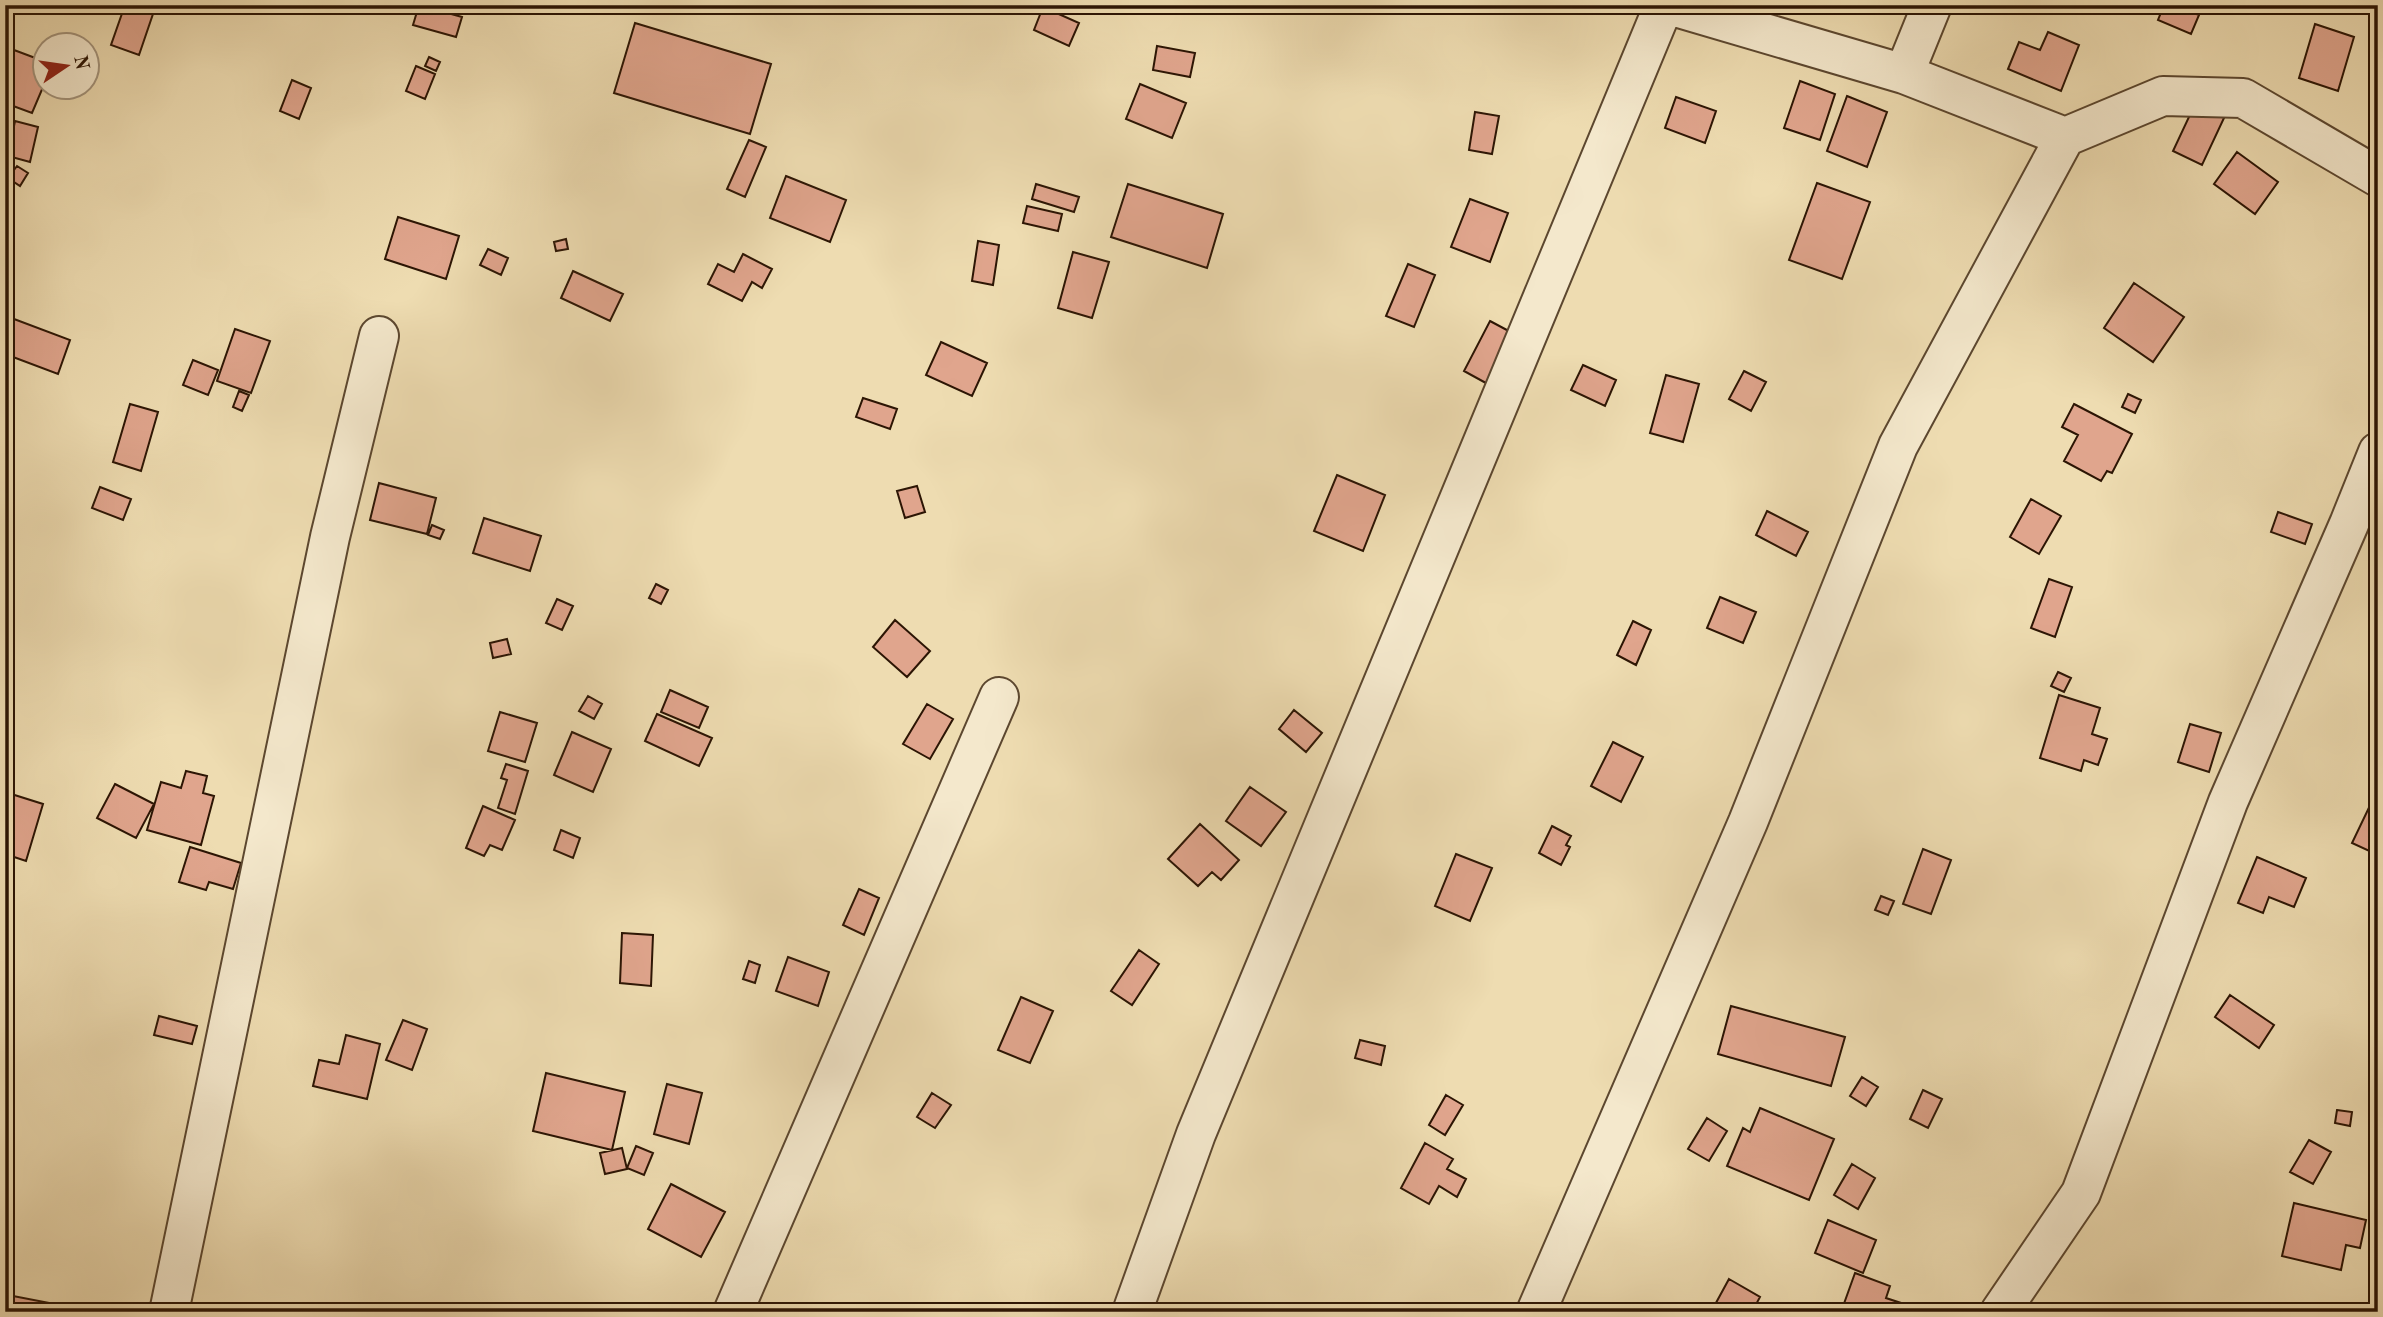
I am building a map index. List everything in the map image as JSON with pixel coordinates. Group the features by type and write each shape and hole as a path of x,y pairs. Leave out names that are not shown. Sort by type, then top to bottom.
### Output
{"street":[{"path":"1132,1312 1196,1134 1666,5 1905,74 2065,137"},
{"path":"1905,74 1932,5"},
{"path":"1536,1312 1748,822 1898,446 2065,137 2163,96 2243,98 2378,177"},
{"path":"169,1312 330,537 379,336"},
{"path":"2000,1312 2081,1193 2228,802 2378,452"},
{"path":"733,1312 999,696"}],"building":[{"path":"125,5 147,5 155,8 139,55 111,45"},
{"path":"419,5 462,17 456,37 413,25"},
{"path":"2164,5 2175,5 2199,15 2191,34 2158,20"},
{"path":"1043,7 1079,23 1069,46 1034,30"},
{"path":"635,23 771,64 750,134 614,93"},
{"path":"2315,24 2354,37 2338,91 2299,78"},
{"path":"2048,32 2079,45 2061,91 2008,69 2019,42 2040,50"},
{"path":"1157,46 1195,53 1190,77 1153,70"},
{"path":"14,50 32,57 32,102 37,102 32,113 5,103 5,71"},
{"path":"429,57 440,62 436,71 425,66"},
{"path":"416,66 435,74 425,99 406,91"},
{"path":"292,80 311,88 299,119 280,111"},
{"path":"1800,81 1835,94 1820,140 1784,128"},
{"path":"1140,84 1186,103 1172,138 1126,119"},
{"path":"1847,96 1887,112 1867,167 1827,151"},
{"path":"1676,97 1716,111 1705,143 1665,128"},
{"path":"2195,104 2224,118 2202,165 2173,151"},
{"path":"1475,112 1499,116 1492,154 1469,150"},
{"path":"15,121 38,127 30,162 8,156"},
{"path":"749,140 766,147 745,197 727,189"},
{"path":"2237,152 2278,182 2255,214 2214,184"},
{"path":"17,166 28,173 20,186 8,178"},
{"path":"786,176 846,200 830,242 770,218"},
{"path":"1817,183 1870,202 1842,279 1789,260"},
{"path":"1036,184 1079,197 1074,212 1032,199"},
{"path":"1128,184 1223,214 1207,268 1111,237"},
{"path":"1470,199 1508,213 1490,262 1451,247"},
{"path":"1027,206 1062,214 1058,231 1023,223"},
{"path":"398,217 459,236 446,279 385,259"},
{"path":"566,239 568,249 556,251 554,242"},
{"path":"978,241 999,245 993,285 972,281"},
{"path":"488,249 508,258 501,275 480,265"},
{"path":"1073,252 1109,262 1092,318 1058,308"},
{"path":"743,254 772,269 762,288 752,282 742,301 708,284 718,264 734,272"},
{"path":"1408,264 1435,275 1414,327 1386,316"},
{"path":"573,271 623,294 610,321 561,298"},
{"path":"2134,283 2184,317 2153,362 2104,328"},
{"path":"14,319 70,340 58,374 5,354 5,344"},
{"path":"1490,321 1520,337 1495,388 1464,371"},
{"path":"235,329 270,341 251,393 217,381"},
{"path":"941,342 987,363 972,396 926,375"},
{"path":"193,360 218,370 208,395 183,385"},
{"path":"1583,365 1616,380 1605,406 1571,390"},
{"path":"1744,371 1766,382 1751,411 1729,399"},
{"path":"1666,375 1699,384 1683,442 1650,433"},
{"path":"239,391 249,395 242,411 233,407"},
{"path":"2128,394 2141,400 2135,413 2122,407"},
{"path":"863,398 897,409 890,429 856,417"},
{"path":"130,404 158,412 141,471 113,462"},
{"path":"2074,404 2132,434 2112,473 2107,471 2101,481 2064,461 2078,435 2062,427"},
{"path":"1337,475 1385,495 1363,551 1314,531"},
{"path":"379,483 436,498 427,534 370,520"},
{"path":"917,486 925,512 905,518 897,491"},
{"path":"100,487 131,499 123,520 92,508"},
{"path":"2031,499 2061,516 2039,554 2010,537"},
{"path":"1767,511 1808,532 1796,556 1756,535"},
{"path":"2278,512 2312,524 2305,544 2271,532"},
{"path":"484,518 541,536 530,571 473,553"},
{"path":"432,525 444,530 440,539 428,535"},
{"path":"2049,579 2072,587 2055,637 2031,628"},
{"path":"656,584 668,590 661,604 649,598"},
{"path":"1720,597 1756,612 1743,643 1707,628"},
{"path":"557,599 573,606 562,630 546,623"},
{"path":"895,620 930,651 907,677 873,647"},
{"path":"1633,621 1651,630 1636,665 1617,655"},
{"path":"507,639 511,654 493,658 490,643"},
{"path":"2058,672 2071,678 2064,692 2051,686"},
{"path":"670,690 708,707 699,728 661,712"},
{"path":"2059,695 2100,708 2092,734 2107,739 2098,765 2084,760 2081,771 2040,758"},
{"path":"588,696 602,704 594,719 579,711"},
{"path":"927,704 953,719 930,759 903,744"},
{"path":"1294,710 1322,733 1306,752 1279,729"},
{"path":"500,712 537,723 525,762 488,751"},
{"path":"657,714 712,738 699,766 645,741"},
{"path":"2190,724 2221,733 2209,772 2178,762"},
{"path":"572,732 611,749 593,792 554,775"},
{"path":"1613,742 1643,757 1621,802 1591,786"},
{"path":"506,764 528,771 515,814 498,808 507,780 501,778"},
{"path":"186,771 207,776 203,793 214,796 201,845 147,830 161,782 181,788"},
{"path":"115,784 154,804 136,838 97,818"},
{"path":"1250,787 1286,812 1261,846 1226,821"},
{"path":"5,792 43,804 26,861 5,854"},
{"path":"2375,795 2378,796 2378,855 2352,843"},
{"path":"483,806 515,820 502,850 490,845 484,856 466,848"},
{"path":"1200,824 1239,860 1221,880 1212,872 1198,886 1168,859"},
{"path":"1552,826 1571,836 1566,845 1570,847 1561,865 1539,853"},
{"path":"561,830 580,838 573,858 554,850"},
{"path":"190,847 241,863 233,889 209,882 206,890 179,882"},
{"path":"1923,849 1951,860 1931,914 1903,904"},
{"path":"1456,854 1492,868 1470,921 1435,906"},
{"path":"2257,857 2306,878 2294,907 2269,897 2263,913 2238,903"},
{"path":"859,889 879,898 864,935 843,925"},
{"path":"1881,896 1894,901 1888,915 1875,910"},
{"path":"622,933 653,935 651,986 620,983"},
{"path":"1139,950 1159,964 1132,1005 1111,991"},
{"path":"788,957 829,972 818,1006 776,991"},
{"path":"749,961 760,965 755,983 743,979"},
{"path":"2230,995 2274,1025 2259,1048 2215,1017"},
{"path":"1021,997 1053,1011 1030,1063 998,1050"},
{"path":"1731,1006 1845,1037 1831,1086 1718,1054"},
{"path":"159,1016 197,1026 192,1044 154,1035"},
{"path":"403,1020 427,1029 412,1070 386,1060"},
{"path":"346,1035 380,1044 367,1099 313,1086 319,1060 339,1064"},
{"path":"1360,1040 1385,1046 1381,1065 1355,1058"},
{"path":"546,1073 625,1092 612,1150 533,1131"},
{"path":"1862,1077 1878,1087 1866,1106 1850,1096"},
{"path":"667,1084 702,1093 689,1144 654,1134"},
{"path":"1923,1090 1942,1099 1928,1128 1910,1119"},
{"path":"932,1093 951,1105 935,1128 917,1117"},
{"path":"1446,1095 1463,1105 1445,1135 1429,1125"},
{"path":"1760,1108 1834,1139 1809,1200 1727,1166 1743,1128 1750,1132"},
{"path":"2337,1110 2352,1112 2350,1126 2335,1123"},
{"path":"1707,1118 1727,1131 1709,1161 1688,1149"},
{"path":"2309,1140 2331,1152 2313,1184 2290,1172"},
{"path":"1425,1143 1453,1159 1447,1169 1466,1179 1457,1197 1439,1186 1429,1204 1401,1188"},
{"path":"636,1146 653,1153 644,1175 627,1168"},
{"path":"622,1148 627,1169 605,1174 600,1153"},
{"path":"1852,1164 1875,1178 1858,1209 1834,1195"},
{"path":"671,1184 725,1212 701,1257 648,1229"},
{"path":"2294,1203 2366,1220 2360,1248 2346,1245 2341,1270 2282,1256"},
{"path":"1828,1220 1876,1240 1863,1273 1815,1253"},
{"path":"1855,1273 1890,1286 1886,1298 1901,1303 1898,1312 1841,1312"},
{"path":"1729,1279 1760,1297 1752,1312 1711,1312"},
{"path":"13,1296 65,1306 64,1312 10,1312"}]}
